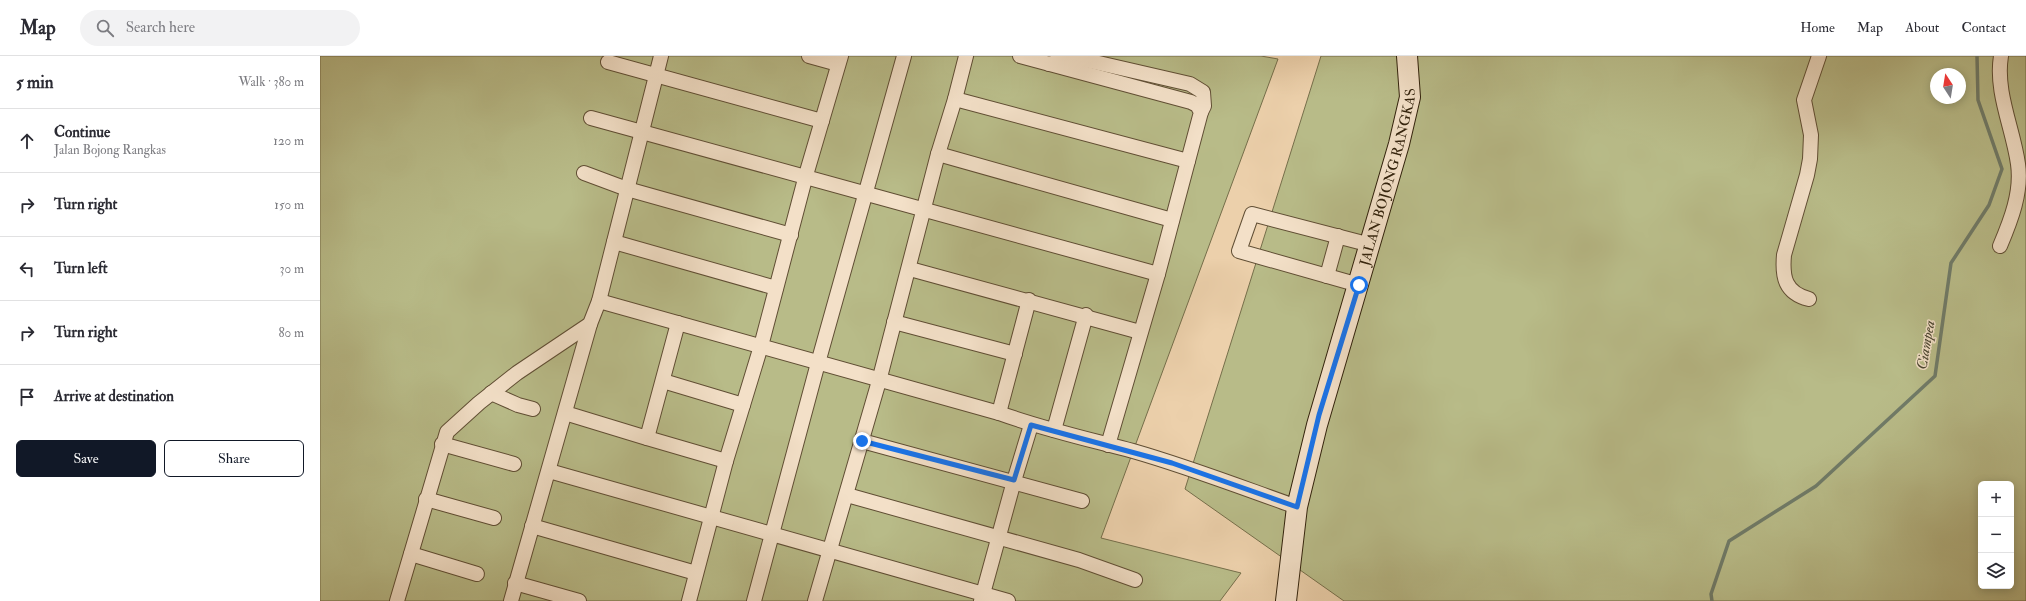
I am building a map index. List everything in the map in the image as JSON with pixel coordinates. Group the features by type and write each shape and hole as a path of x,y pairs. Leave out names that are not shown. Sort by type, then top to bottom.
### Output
{"main road":[{"name":"JALAN BOJONG RANGKAS","path":"1286,601 1297,507 1319,415 1400,144 1410,97 1407,56"}],"street":[{"path":"511,601 590,324 599,301 661,56"},
{"path":"689,601 726,461 761,346 806,176 839,60 809,56"},
{"path":"754,601 864,194 904,56"},
{"path":"815,601 879,381 910,268 938,154 955,99 966,56"},
{"path":"1020,56 1191,102 1197,105 1201,112 1158,274 1108,445"},
{"path":"1809,299 1792,292 1784,280 1783,266 1784,255 1807,175 1810,159 1810,136 1804,100 1819,56"},
{"path":"2000,246 2015,208 2022,179 2000,87 2002,56"},
{"path":"608,62 822,121"},
{"path":"955,99 1188,161"},
{"path":"591,118 806,176 924,211 1158,274"},
{"path":"938,154 1172,220"},
{"path":"584,173 627,189 791,235"},
{"path":"1359,285 1239,251 1252,214 1371,245"},
{"path":"1327,276 1338,236"},
{"path":"614,242 776,288"},
{"path":"910,268 1140,332"},
{"path":"999,414 1029,300"},
{"path":"599,301 999,414 1031,425 1132,451 1172,463 1297,507"},
{"path":"1054,430 1086,316"},
{"path":"894,322 1015,354"},
{"path":"647,438 678,323"},
{"path":"396,601 442,444 447,432 491,393 517,373 590,324"},
{"path":"663,381 743,405"},
{"path":"491,393 518,405 533,409"},
{"path":"565,413 726,461"},
{"path":"982,597 1014,480 1031,425"},
{"path":"862,441 1014,480 1082,500"},
{"path":"442,444 514,464"},
{"path":"549,471 829,550 982,597 1008,601"},
{"path":"847,495 1079,560 1135,580"},
{"path":"426,499 494,518"},
{"path":"532,526 696,573"},
{"path":"411,554 477,574"},
{"path":"515,584 579,601"}],"green space":[{"path":"320,56 1261,56 1278,59 1101,538 1241,573 1220,601 320,601"},
{"path":"1321,56 2026,56 2026,601 1344,601 1185,489"}],"waterway":[{"name":"Ciampea","path":"1712,601 1711,594 1729,541 1816,486 1935,376 1951,263 1989,205 2002,169 1978,100 1977,56"}],"route":[{"path":"862,441 1014,480 1031,425 1172,463 1297,507 1319,415 1359,285"}]}
